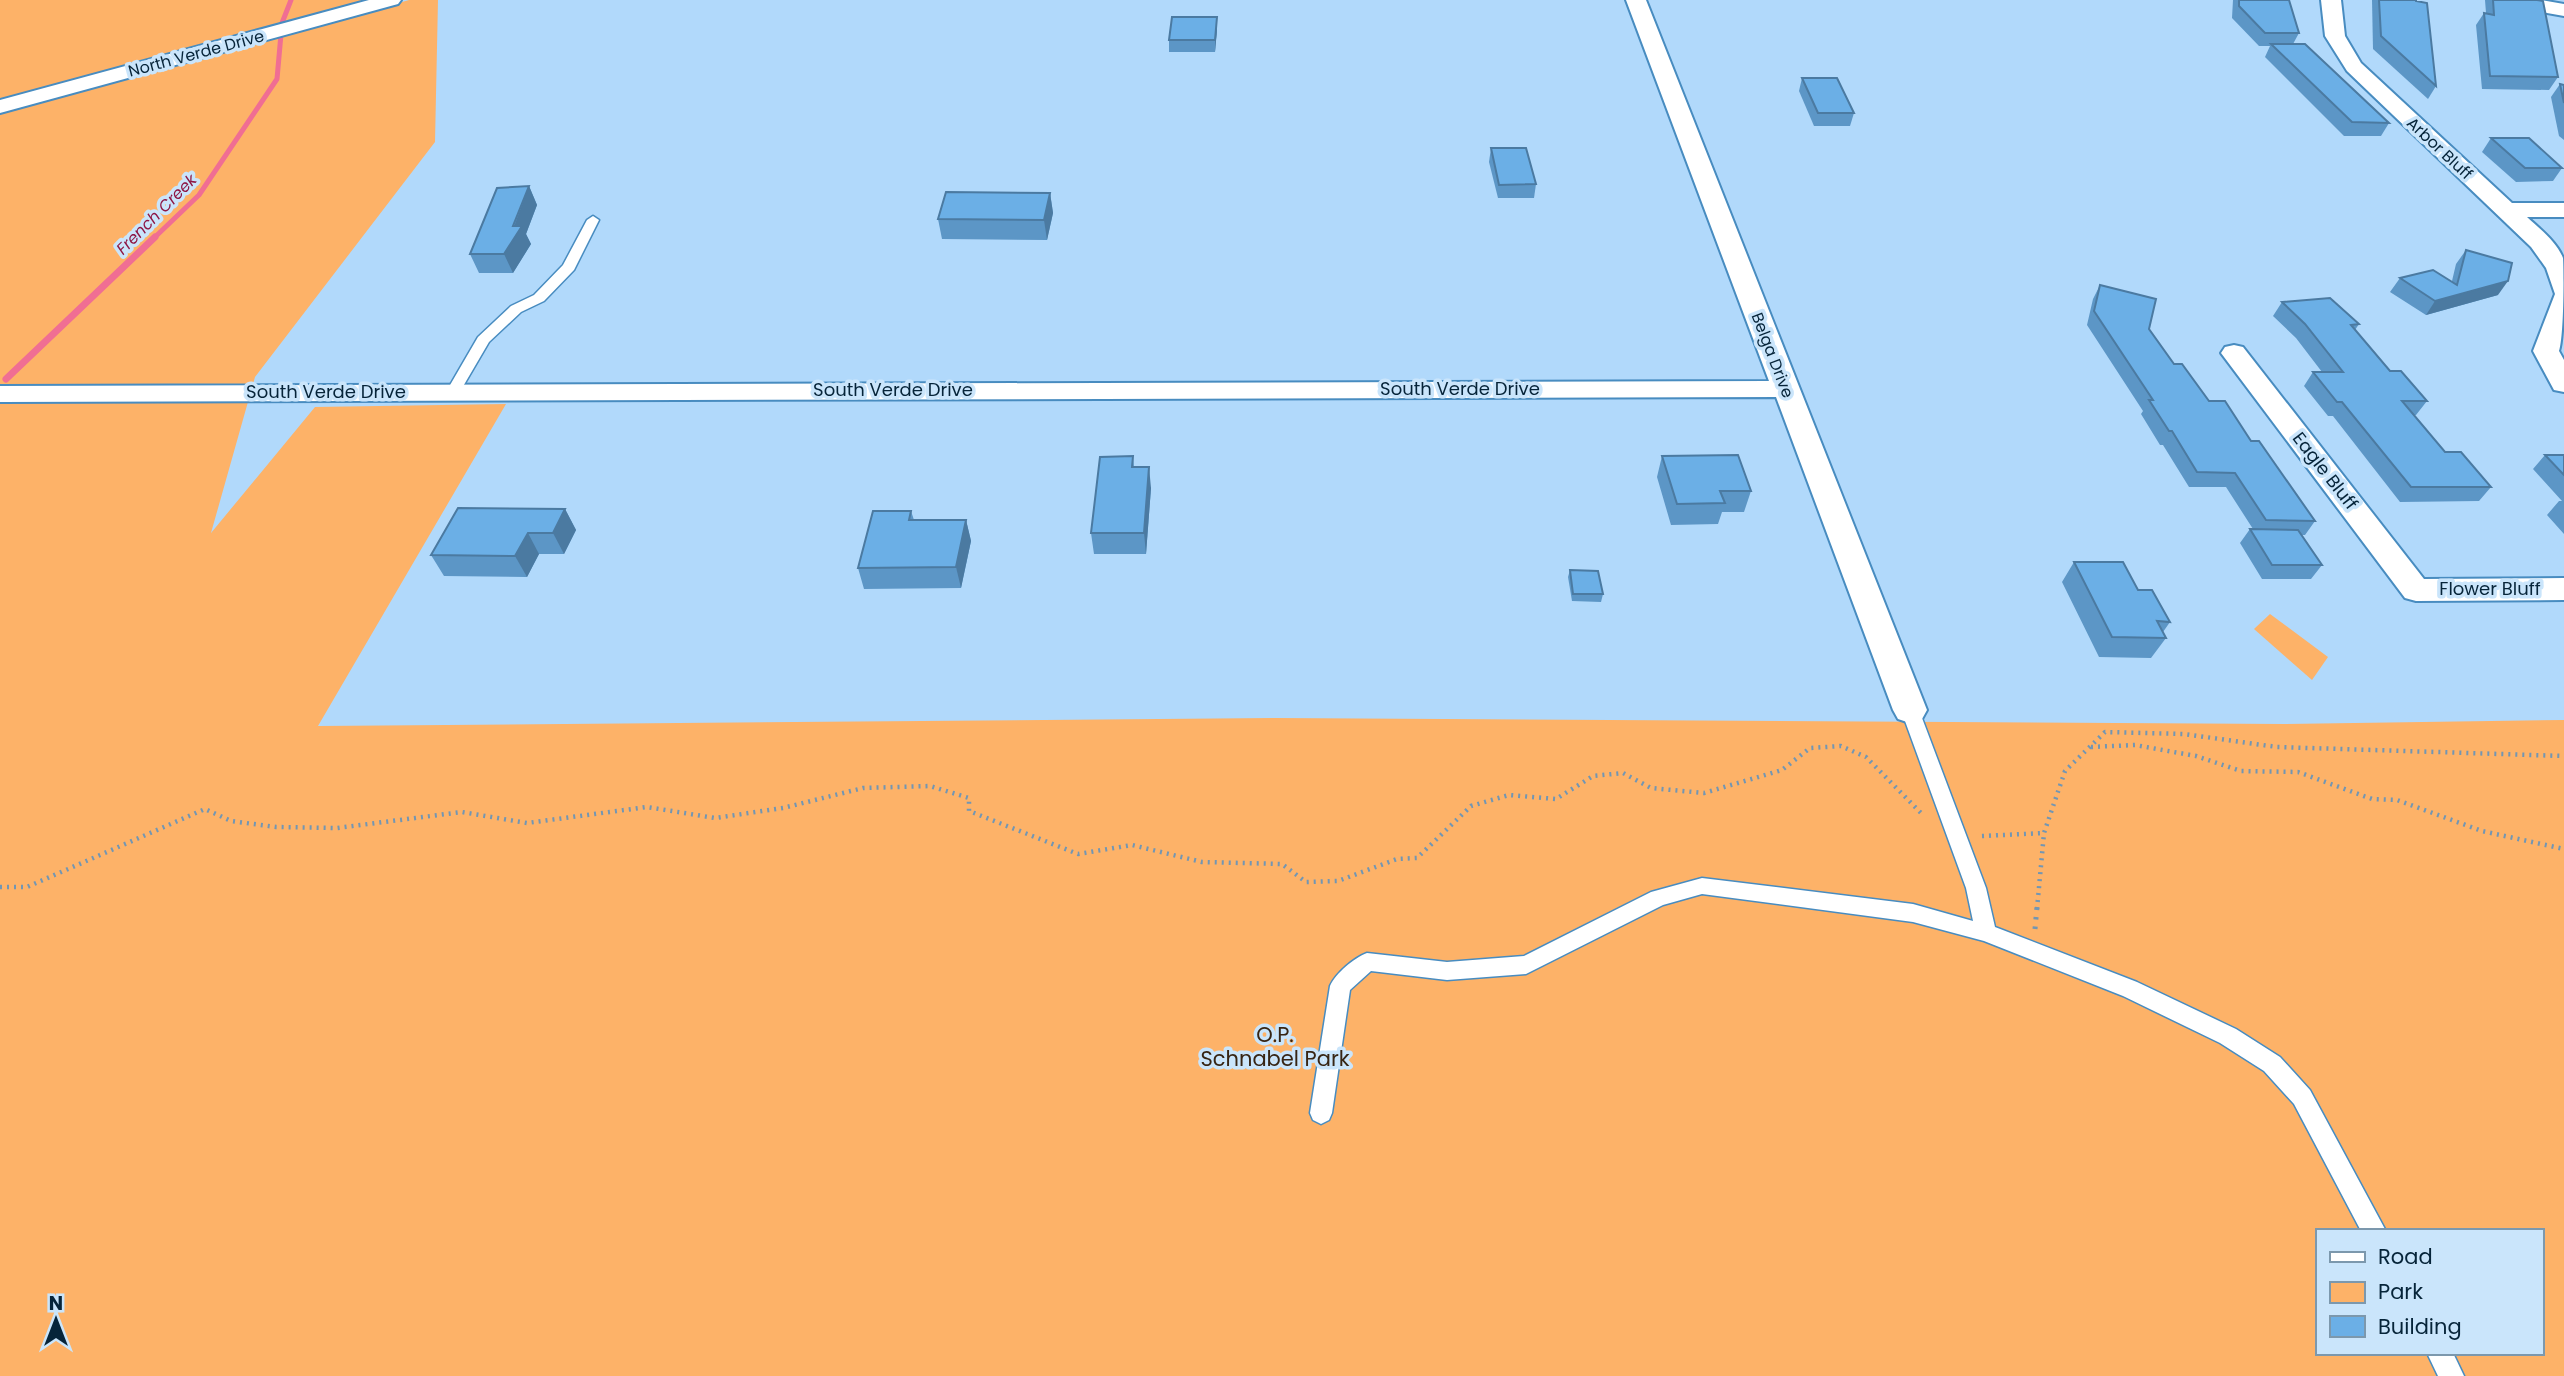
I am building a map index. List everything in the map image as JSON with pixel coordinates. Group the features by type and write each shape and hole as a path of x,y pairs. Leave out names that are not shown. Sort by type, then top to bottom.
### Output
{"street":[{"name":"North Verde Drive","path":"0,107 391,0"},
{"name":"Belga Drive","path":"1636,0 1910,710"},
{"name":"Arbor Bluff","path":"2331,0 2330,24 2334,37 2354,67 2507,210 2550,255 2564,289"},
{"path":"2509,0 2564,10"},
{"path":"2507,210 2564,210"},
{"path":"2564,299 2555,354 2564,384"},
{"name":"Eagle Bluff","path":"2235,353 2416,590"},
{"name":"South Verde Drive","path":"0,394 1786,389"},
{"name":"Flower Bluff","path":"2416,590 2564,589"}],"lane":[{"path":"453,392 483,340 516,309 538,298 569,267 593,220"},
{"path":"1910,710 1976,888 1986,933"},
{"path":"1321,1113 1340,986 1367,961 1447,971 1526,965 1588,936 1658,898 1702,886 1913,913 1986,933 2130,989 2228,1036 2272,1064 2302,1097 2373,1229"},
{"path":"2440,1355 2452,1376"}],"path":[{"path":"2033,951 2044,834 2065,771 2105,732 2184,734 2277,747 2564,756"},
{"path":"2090,747 2136,745 2196,756 2241,771 2298,772 2372,799 2397,800 2482,831 2564,849"},
{"path":"0,887 27,887 205,809 231,821 300,828 337,828 462,811 527,823 647,807 715,818 783,808 863,789 930,786 969,797 969,811 996,824 1008,824 1034,839 1078,855 1132,845 1202,862 1282,864 1306,882 1338,881 1397,859 1417,858 1426,846 1471,806 1508,795 1556,799 1593,776 1623,773 1651,789 1704,793 1782,770 1810,748 1841,746 1866,757 1929,821 1975,837 2044,834"}],"green space":[{"name":"O.P. Schnabel Park","path":"0,0 363,0 341,20 409,0 438,0 435,142 255,377 211,533 315,407 506,404 318,726 1276,718 2283,724 2564,720 2564,1376 0,1376"},
{"path":"2270,614 2328,657 2312,680 2254,629"}],"building":[{"path":"2239,0 2289,0 2299,33 2265,33 2239,6"},
{"path":"2379,0 2416,0 2427,3 2436,86 2381,36"},
{"path":"2493,0 2543,1 2558,77 2490,76 2484,13 2494,15"},
{"path":"1172,17 1217,17 1215,40 1169,40"},
{"path":"2271,44 2305,44 2389,123 2352,122"},
{"path":"1802,78 1837,78 1854,113 1818,113"},
{"path":"2560,84 2564,85 2564,103"},
{"path":"2491,138 2529,138 2562,168 2525,168"},
{"path":"1491,148 1526,148 1536,184 1499,185"},
{"path":"529,186 513,226 522,226 504,254 470,254 497,188"},
{"path":"946,192 1050,193 1044,220 938,219"},
{"path":"2466,250 2512,263 2508,281 2435,301 2400,278 2433,270 2457,285"},
{"path":"2100,285 2156,299 2149,329 2174,364 2182,364 2209,401 2225,401 2251,441 2259,441 2315,521 2266,520 2235,473 2197,472 2094,311"},
{"path":"2330,298 2359,324 2351,325 2390,371 2401,371 2427,401 2402,401 2445,452 2461,452 2491,487 2411,487 2342,402 2337,402 2313,372 2343,372 2305,324 2282,302"},
{"path":"1738,455 1751,491 1720,491 1725,503 1677,504 1662,456"},
{"path":"2545,455 2564,455 2564,475"},
{"path":"1133,456 1132,467 1149,467 1144,533 1091,533 1100,457"},
{"path":"458,508 565,509 553,533 528,533 515,556 431,555"},
{"path":"873,511 911,511 909,520 966,520 956,567 858,568"},
{"path":"2250,529 2298,530 2322,565 2272,565"},
{"path":"2074,562 2123,562 2138,590 2152,590 2170,622 2157,621 2166,638 2112,637"},
{"path":"1570,570 1598,571 1603,594 1573,594"}],"waterway":[{"name":"French Creek","path":"154,238 199,195 277,79 282,23 291,0"},
{"name":"French Creek","path":"6,379 155,237"}]}
